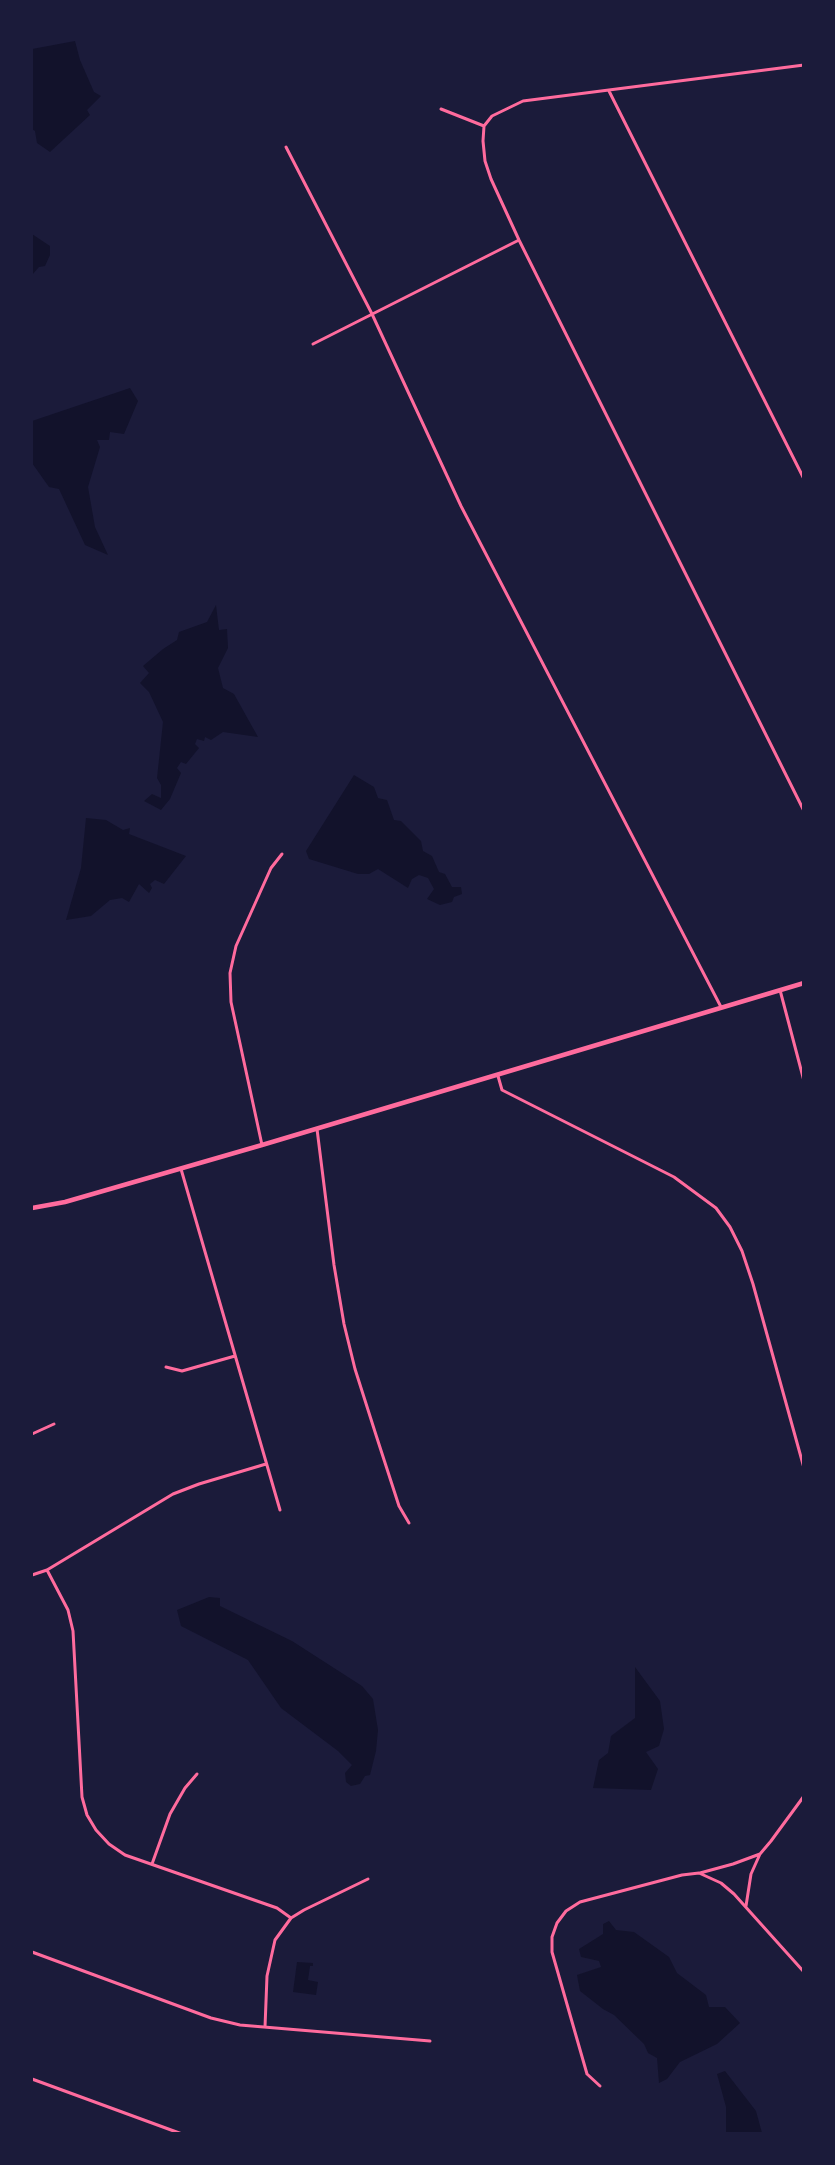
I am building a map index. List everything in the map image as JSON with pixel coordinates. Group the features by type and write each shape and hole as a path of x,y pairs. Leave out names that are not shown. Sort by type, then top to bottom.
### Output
{"main road":[{"path":"32,1208 65,1202 262,1146 804,983"}],"street":[{"path":"804,65 523,101 492,116 484,126 483,141 485,161 491,179 519,240 804,811"},
{"path":"609,91 803,477"},
{"path":"441,109 484,126"},
{"path":"286,147 372,314 461,506 722,1008"},
{"path":"313,344 519,240"},
{"path":"262,1146 231,1002 230,974 236,946 272,868 282,854"},
{"path":"780,990 804,1081"},
{"path":"498,1076 502,1090 674,1177 716,1208 742,1251 804,1468"},
{"path":"317,1129 334,1265 344,1324 355,1370 399,1506 409,1523"},
{"path":"181,1169 280,1510"},
{"path":"166,1367 182,1371 235,1356"},
{"path":"32,1434 54,1424"},
{"path":"32,1575 47,1570 173,1494 266,1464"},
{"path":"47,1570 68,1610 73,1631 82,1797 87,1815 96,1830 109,1844 125,1855 277,1908 291,1918"},
{"path":"152,1864 170,1814 184,1788 197,1774"},
{"path":"746,1908 751,1874 760,1854 804,1796"},
{"path":"600,2086 587,2074 555,1968 552,1937 557,1923 566,1911 580,1902 733,1864 760,1854"},
{"path":"699,1873 721,1883 804,1972"},
{"path":"265,2028 267,1976 275,1940 291,1918 368,1879"},
{"path":"32,1952 211,2018 240,2025 430,2041"},
{"path":"32,2079 182,2133"}],"shaded area":[{"path":"75,41 80,60 94,92 101,96 87,110 90,115 50,152 37,143 35,131 32,129 32,49"},
{"path":"32,234 50,246 50,255 45,266 39,267 32,275"},
{"path":"130,388 138,401 124,434 110,432 109,440 97,440 100,447 88,487 95,527 108,555 85,545 59,489 49,487 32,463 32,421"},
{"path":"216,605 219,630 227,629 228,648 218,668 223,688 234,694 258,737 223,732 211,740 205,737 204,741 197,739 195,744 199,748 186,764 181,762 177,768 181,773 170,799 161,810 144,801 152,794 161,798 161,785 157,778 163,722 149,692 140,683 149,673 143,666 177,640 179,632 207,622"},
{"path":"354,775 374,787 378,798 387,800 394,820 401,821 421,841 423,851 432,856 439,872 445,874 452,887 461,887 462,894 454,897 452,902 440,905 427,899 434,889 428,878 419,875 412,879 408,888 378,869 369,874 358,874 309,859 306,851"},
{"path":"86,818 106,820 123,830 130,828 129,834 186,856 164,884 155,880 150,884 152,888 149,893 139,884 129,902 122,898 110,900 91,916 66,920 81,868"},
{"path":"209,1597 220,1598 220,1606 292,1641 362,1686 373,1699 378,1730 376,1751 370,1775 365,1776 360,1784 351,1786 346,1782 345,1773 352,1765 338,1751 281,1708 248,1660 181,1626 177,1610"},
{"path":"635,1667 660,1701 664,1729 659,1746 646,1752 658,1769 651,1790 593,1788 599,1760 608,1753 611,1736 635,1718"},
{"path":"609,1921 616,1930 634,1932 669,1957 677,1973 706,1995 709,2007 725,2007 740,2023 717,2044 680,2062 667,2079 659,2083 657,2058 648,2053 644,2044 614,2015 580,1991 577,1975 601,1967 599,1961 581,1957 579,1949 603,1934 603,1924"},
{"path":"297,1962 313,1963 313,1966 310,1966 308,1980 318,1982 316,1995 293,1992"},
{"path":"725,2071 756,2111 762,2133 726,2133 726,2107 717,2074"}]}
